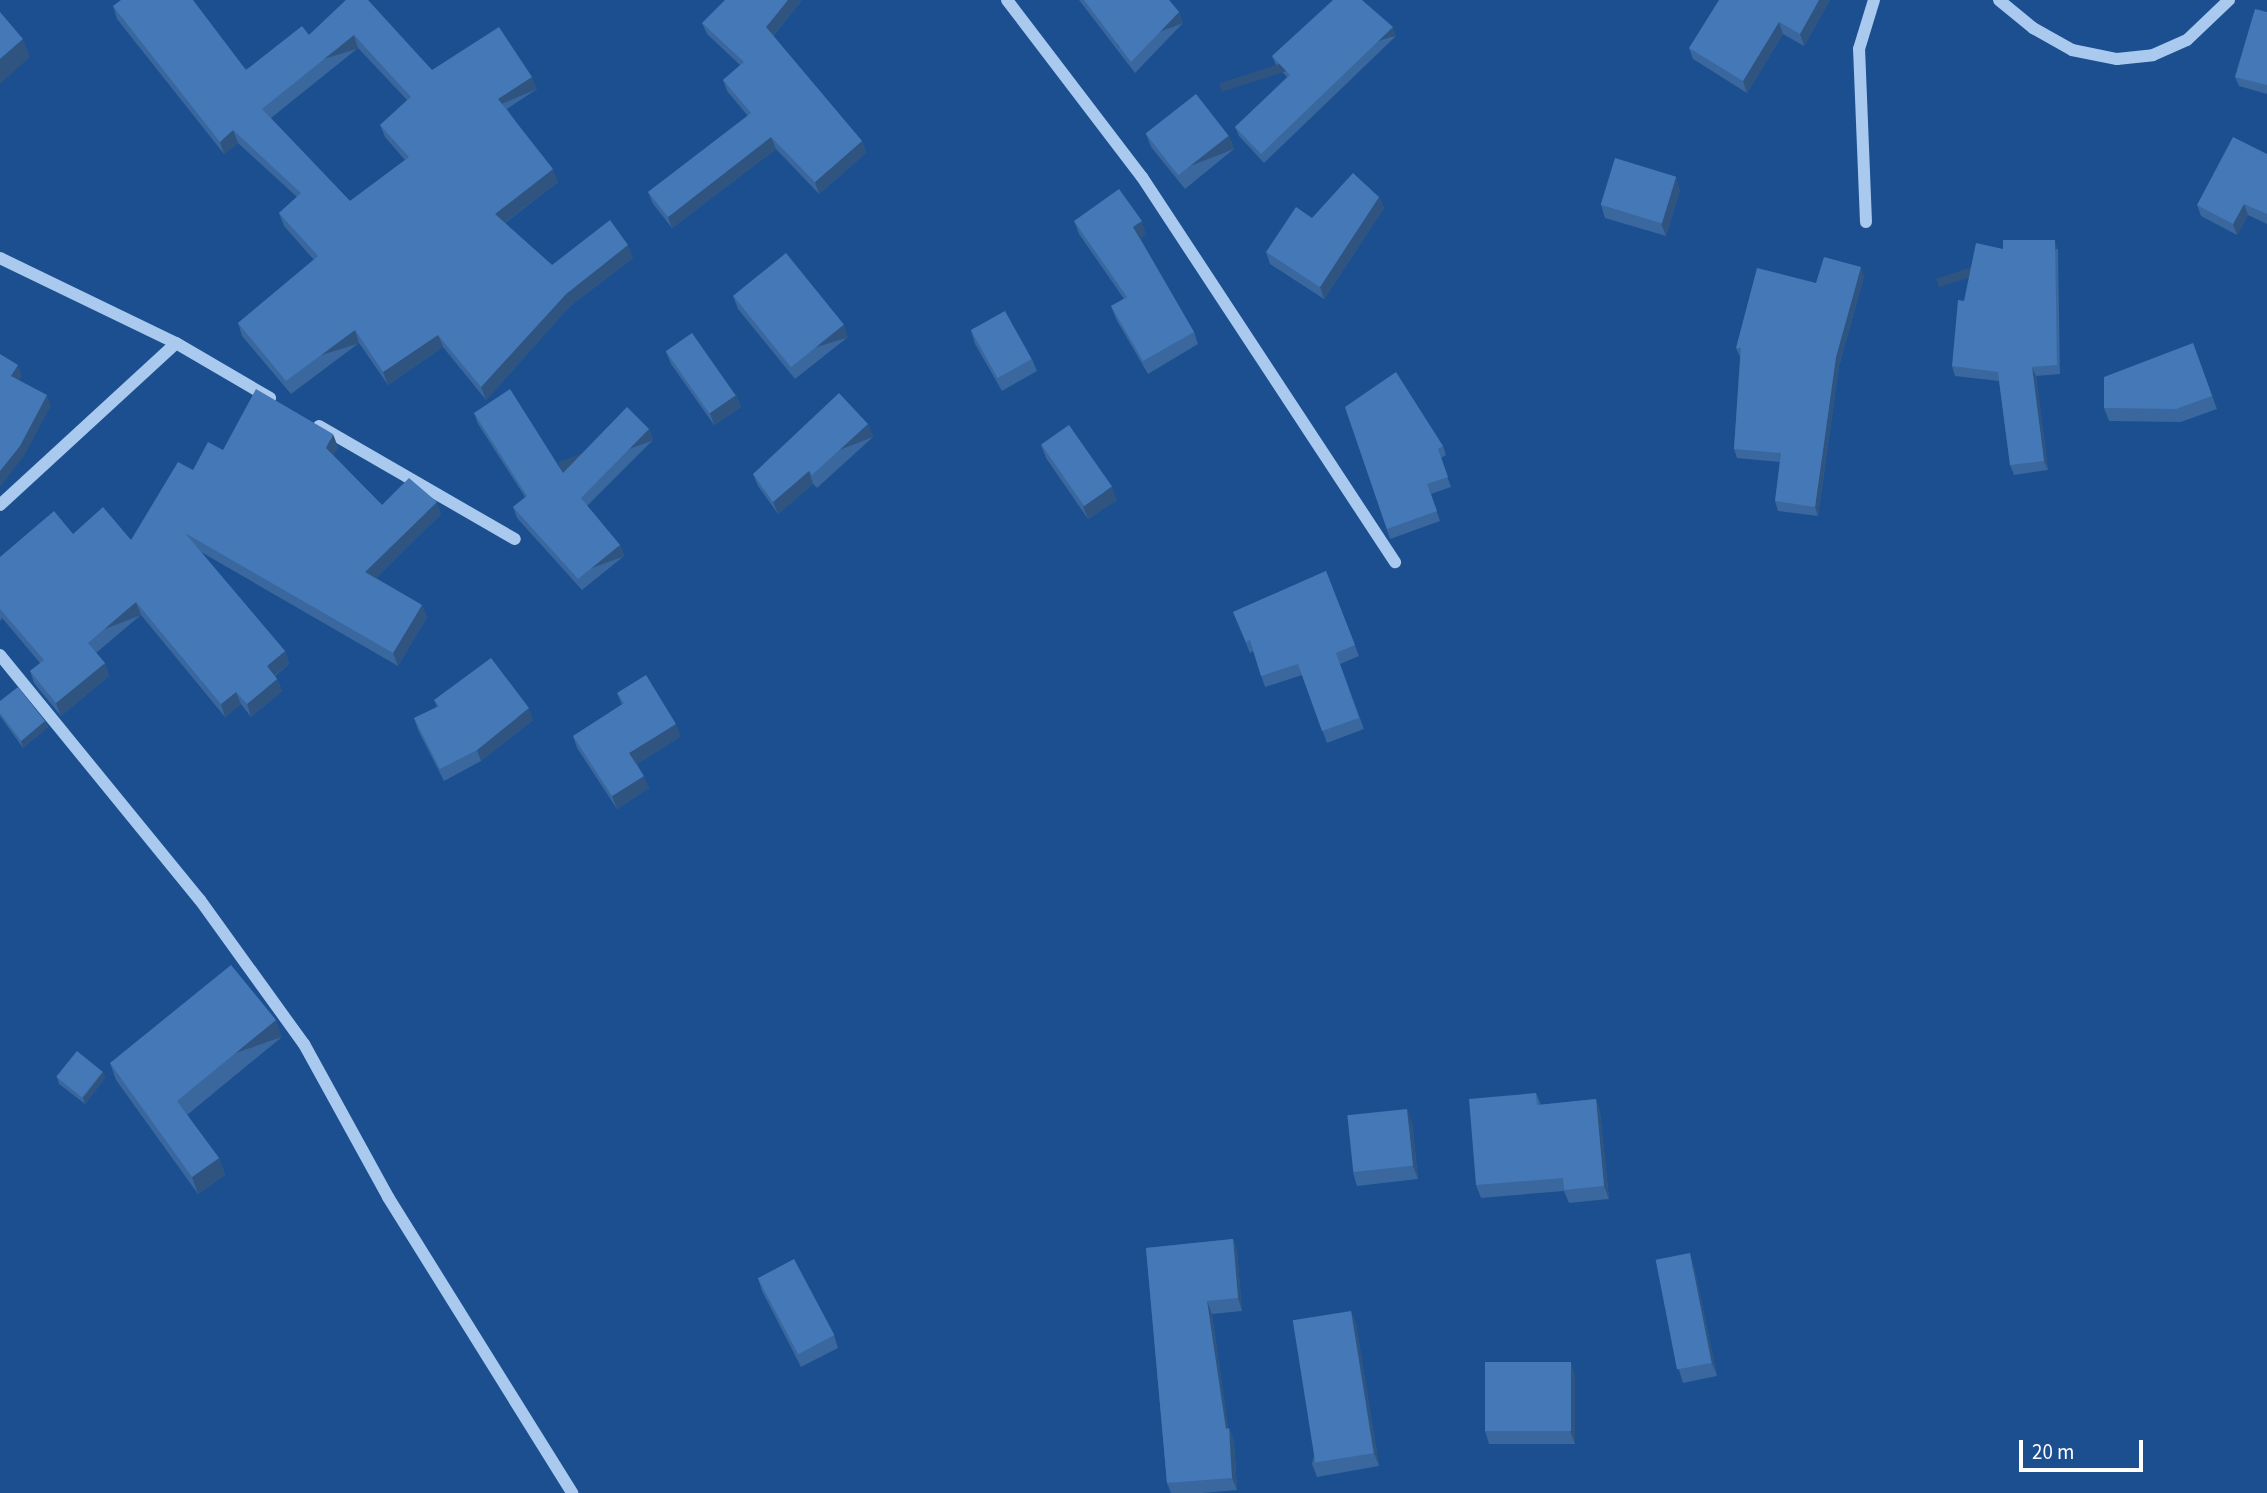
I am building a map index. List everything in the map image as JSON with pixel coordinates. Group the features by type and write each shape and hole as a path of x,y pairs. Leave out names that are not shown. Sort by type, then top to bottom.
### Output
{"street":[{"path":"1007,0 1142,177 1395,562"},
{"path":"1866,222 1859,48 1874,0"},
{"path":"1999,0 2033,28 2072,50 2117,59 2153,55 2187,40 2229,0"},
{"path":"0,257 176,343 285,406"},
{"path":"0,505 176,343"},
{"path":"309,420 514,539"},
{"path":"0,655 200,900 304,1044 388,1197 572,1493"}],"building":[{"path":"121,0 193,0 246,70 302,26 309,35 346,0 368,0 432,70 499,27 532,77 498,99 553,169 495,214 552,265 610,220 628,245 566,294 481,387 438,335 383,372 355,330 286,381 238,323 318,256 279,213 301,193 233,130 220,142 113,6","holes":["354,35 411,97 380,125 409,157 350,201 262,109"]},
{"path":"725,0 788,0 766,27 862,141 815,182 771,137 668,217 648,192 751,113 723,80 744,62 702,23"},
{"path":"1084,0 1169,0 1179,12 1131,62"},
{"path":"1333,0 1362,0 1393,27 1261,154 1235,127 1290,75 1272,56"},
{"path":"1719,0 1819,0 1800,34 1779,22 1743,81 1689,48"},
{"path":"2255,9 2267,12 2267,85 2235,77"},
{"path":"0,12 23,39 0,59"},
{"path":"1196,94 1229,136 1178,175 1146,133"},
{"path":"2233,137 2267,154 2267,214 2244,204 2233,224 2197,205"},
{"path":"1615,158 1676,177 1662,224 1601,205"},
{"path":"1353,173 1379,197 1320,287 1266,252 1296,207 1312,218"},
{"path":"1119,189 1142,221 1133,227 1194,332 1143,361 1111,306 1127,297 1074,221"},
{"path":"2003,240 2055,240 2057,365 2032,367 2044,461 2010,465 1998,372 1952,366 1958,300 1964,301 1976,243 2003,249"},
{"path":"786,253 844,324 791,367 733,296"},
{"path":"1824,257 1861,267 1836,357 1815,507 1775,501 1781,453 1734,449 1741,348 1736,348 1757,268 1816,283"},
{"path":"1005,311 1032,359 998,378 971,330"},
{"path":"692,333 736,395 709,414 666,351"},
{"path":"2193,343 2212,396 2176,409 2104,408 2104,377"},
{"path":"0,354 18,365 11,376 47,395 20,446 0,471"},
{"path":"1396,372 1443,446 1438,449 1448,477 1427,484 1437,511 1387,529 1345,407"},
{"path":"256,389 333,434 326,448 382,505 409,478 437,502 365,572 422,605 393,653 185,533 285,651 267,666 277,679 247,704 236,692 221,704 136,602 88,643 105,663 56,703 30,671 44,660 0,609 0,557 54,511 73,534 103,507 131,540 178,462 193,470 208,442 223,450"},
{"path":"510,389 563,473 627,407 649,429 581,498 620,545 578,579 513,507 527,496 474,413"},
{"path":"839,393 868,424 812,475 809,471 773,502 753,474"},
{"path":"1069,425 1112,486 1084,506 1041,445"},
{"path":"1326,571 1355,645 1336,653 1359,718 1322,731 1298,664 1261,676 1250,640 1246,642 1233,612"},
{"path":"491,658 529,708 477,750 440,769 414,718 439,706 434,700"},
{"path":"646,675 676,724 629,753 644,776 612,796 573,736 624,703 617,693"},
{"path":"18,687 45,721 21,741 0,713 0,701"},
{"path":"231,965 276,1020 177,1101 219,1158 192,1177 110,1063"},
{"path":"77,1051 103,1072 82,1097 56,1077"},
{"path":"1536,1093 1537,1105 1596,1099 1604,1186 1564,1190 1563,1178 1476,1185 1469,1099"},
{"path":"1407,1109 1413,1166 1353,1172 1347,1115"},
{"path":"1233,1239 1238,1298 1207,1301 1226,1429 1229,1428 1232,1478 1167,1483 1146,1248"},
{"path":"1690,1253 1711,1363 1677,1370 1656,1260"},
{"path":"794,1259 834,1335 798,1354 758,1278"},
{"path":"1351,1311 1374,1453 1315,1462 1293,1320"},
{"path":"1485,1362 1571,1362 1571,1431 1485,1431"}]}
